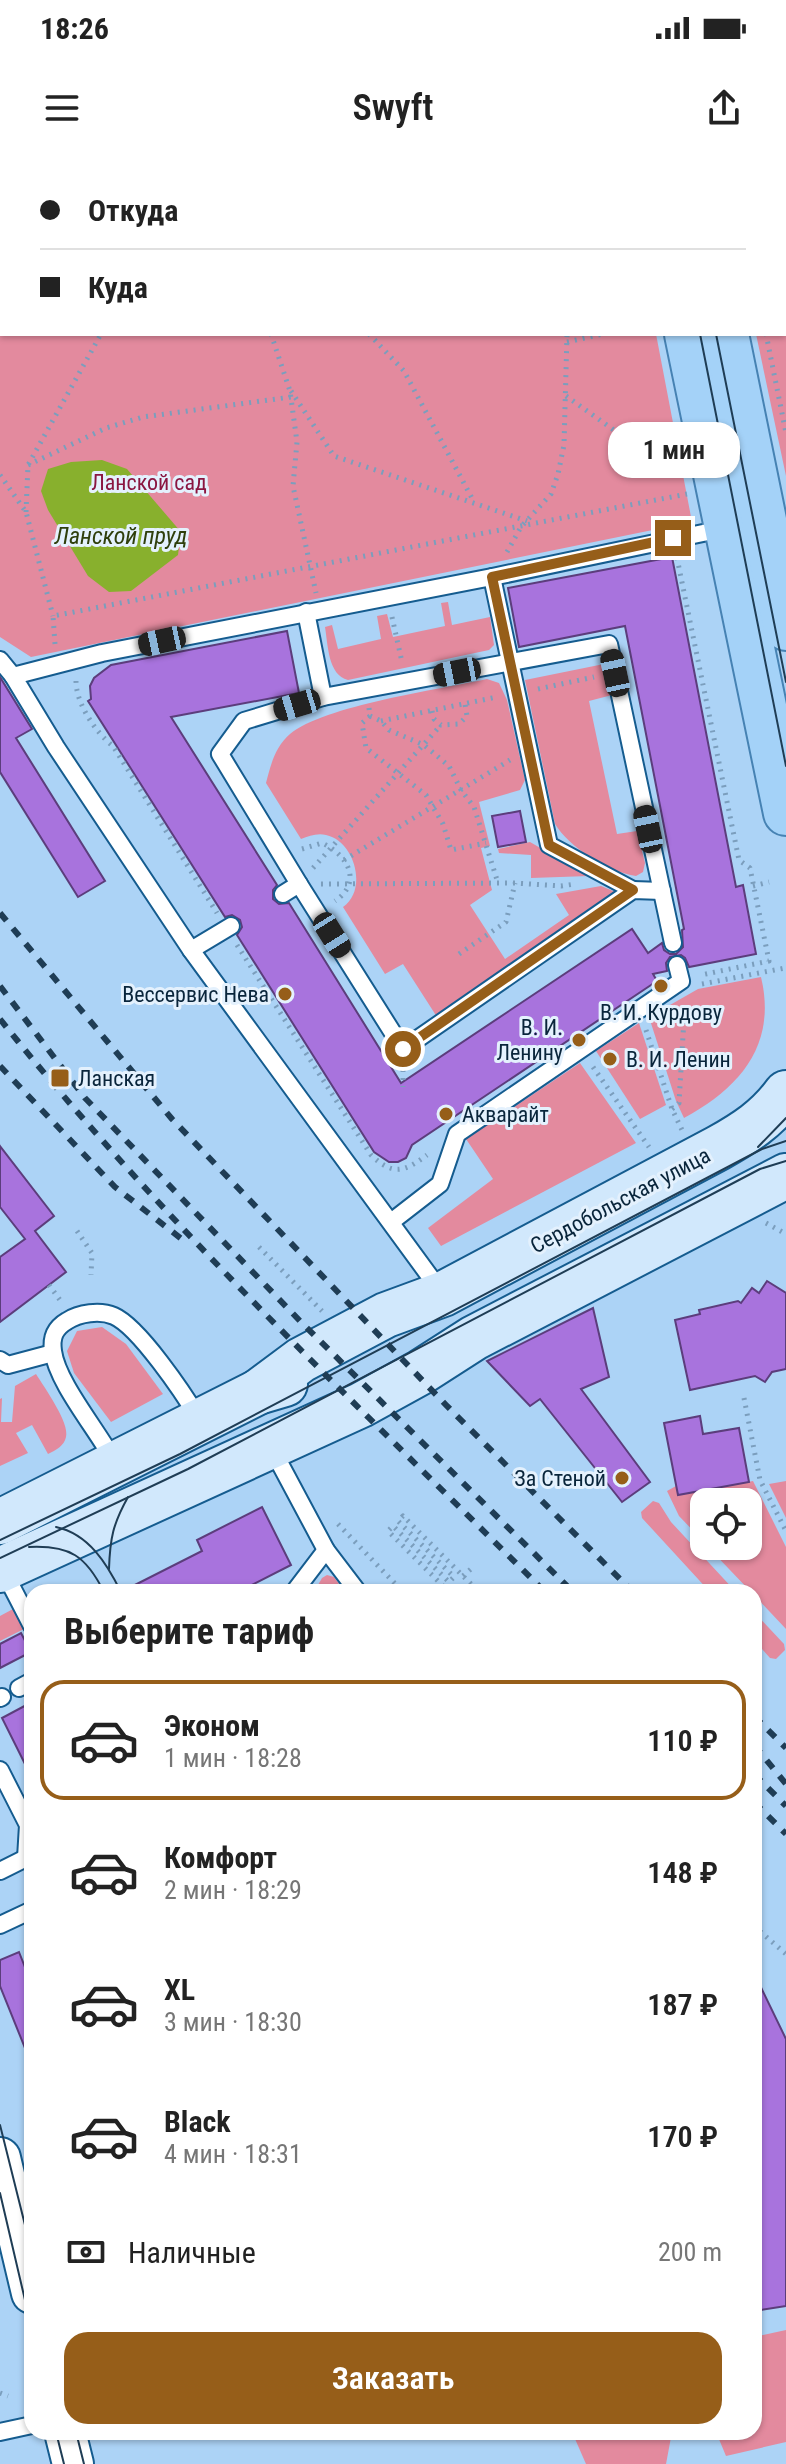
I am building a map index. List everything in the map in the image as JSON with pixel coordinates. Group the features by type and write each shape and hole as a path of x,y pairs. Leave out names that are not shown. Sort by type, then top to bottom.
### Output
{"main road":[{"path":"687,336 786,813"},
{"path":"726,336 786,628"},
{"name":"Сердобольская улица","path":"0,1522 258,1392 323,1369 396,1330 443,1294 770,1125 772,1112 786,1093"},
{"path":"1,1569 277,1442 355,1390 411,1360 474,1338 786,1176"}],"street":[{"path":"0,2158 24,2259"},
{"path":"67,2440 73,2464"}],"lane":[{"path":"13,676 102,653 728,528"},
{"path":"492,577 549,845 633,890 662,891"},
{"path":"312,611 323,697"},
{"path":"633,890 403,1049 220,754 244,721 323,697 609,644 673,943"},
{"path":"0,660 191,950 443,1294"},
{"path":"283,894 299,884"},
{"path":"191,950 231,926"},
{"path":"391,1222 440,1184 457,1134 640,1010 679,973"},
{"path":"116,1464 61,1376 53,1353 52,1338 58,1326 74,1316 95,1313 112,1315 129,1325 186,1398 200,1421"},
{"path":"0,1360 8,1365 53,1353"},
{"path":"277,1442 326,1550 352,1584"},
{"path":"300,1584 326,1550"},
{"path":"1,1569 24,1611"},
{"path":"0,1770 24,1817"},
{"path":"0,1871 24,1859"},
{"path":"0,1925 24,1914"},
{"path":"0,2432 24,2427"}],"path":[{"path":"57,665 53,616 26,512 28,465 100,336"},
{"path":"272,336 291,394 297,442 293,486 310,568 312,611"},
{"path":"371,336 404,371 475,503"},
{"path":"492,577 521,527 551,494 558,474 564,445 567,336"},
{"path":"567,342 594,336"},
{"path":"766,336 786,433"},
{"path":"28,465 106,428 143,417 291,394"},
{"path":"291,394 334,456 527,521"},
{"path":"566,396 681,478"},
{"path":"0,475 26,512"},
{"path":"53,616 695,492"},
{"path":"676,553 739,860 750,868 769,961 703,974"},
{"path":"388,596 406,682"},
{"path":"80,671 76,680 76,695 103,738 113,746 213,907"},
{"path":"365,690 370,716"},
{"path":"432,711 434,719 441,725 459,724 467,716 465,704"},
{"path":"370,716 381,721 389,730 424,745 449,766 474,807 498,883"},
{"path":"370,716 362,723 366,748 426,795 443,824 451,850 486,843"},
{"path":"299,884 441,725"},
{"path":"344,860 528,749"},
{"path":"283,858 322,843 332,847 344,860 349,868 349,884 345,894 318,913"},
{"path":"299,884 515,883 561,886 611,878"},
{"path":"753,886 769,882"},
{"path":"459,954 506,922 515,883"},
{"path":"241,951 371,1155 382,1166 396,1170 408,1168 424,1157"},
{"path":"679,973 703,984 785,968"},
{"path":"672,1109 679,1103 686,1007 679,973"},
{"path":"640,1010 672,1109 682,1130"},
{"path":"581,1050 650,1148"},
{"path":"77,1231 92,1253 91,1275"},
{"path":"259,1247 328,1318"},
{"path":"49,1285 54,1292"},
{"path":"744,1398 760,1480 786,1531"},
{"path":"441,1584 388,1531 393,1526 449,1582 454,1577 398,1521 403,1516 471,1584"},
{"path":"334,1520 395,1584"},
{"path":"463,1576 471,1569"},
{"path":"762,1933 786,1954"},
{"path":"0,2393 8,2396"}],"green space":[{"name":"Ланской сад","path":"0,336 656,336 692,522 31,657 0,637"},
{"path":"756,336 786,336 786,476"},
{"path":"448,602 452,625 490,617 494,645 489,650 348,680 336,672 330,658 325,627 332,625 338,649 381,639 377,616 387,614 393,637 445,626 441,603"},
{"path":"604,664 612,695 589,701 617,834 637,831 645,863 643,872 636,876 590,857 561,833 555,824 525,680"},
{"path":"487,679 499,683 507,700 525,780 520,790 479,802 490,846 481,848 492,890 470,905 505,959 569,915 556,894 601,886 618,893 437,1017 403,964 385,974 343,907 351,899 356,878 351,856 344,846 326,835 301,839 266,783 281,744 306,724 355,707"},
{"path":"530,842 589,876 531,878 531,855 499,853 498,849"},
{"path":"761,977 765,1001 764,1023 750,1061 722,1092 684,1118 649,1017 698,989"},
{"path":"639,1023 666,1105 640,1119 596,1051"},
{"path":"580,1063 636,1143 441,1246 428,1228 493,1179 466,1139"},
{"path":"102,1327 126,1344 163,1394 111,1422 74,1373 67,1351 77,1331"},
{"path":"36,1374 64,1423 65,1440 48,1454 32,1425 16,1433 28,1453 0,1466 0,1399 1,1422 12,1422 15,1386"},
{"path":"753,1481 756,1488 716,1488"},
{"path":"786,1481 786,1518 769,1484"},
{"path":"676,1486 678,1495 690,1493 690,1527 679,1516 667,1491"},
{"path":"762,1499 786,1547 786,1629 762,1604 762,1584 743,1584 720,1560 762,1560"},
{"path":"653,1501 659,1503 690,1542 690,1560 706,1560 729,1584 703,1584 642,1518 641,1512"},
{"path":"327,1575 334,1577 339,1584 319,1584"},
{"path":"13,1609 24,1629 0,1641 0,1616"},
{"path":"762,1621 784,1644 785,1650 776,1659 770,1658 762,1649"},
{"path":"786,2330 786,2442 726,2456 719,2440 762,2440 762,2335"},
{"path":"576,2440 670,2440 666,2464 586,2464"}],"water":[{"name":"Ланской пруд","path":"102,460 127,469 181,532 178,555 131,591 109,592 88,576 48,510 41,491 48,469 71,462"}],"building":[{"path":"672,557 736,887 743,885 756,954 689,967 681,955 670,957 666,963 667,971 653,974 657,981 412,1145 406,1158 389,1162 374,1152 237,935 242,927 240,920 232,915 225,917 88,701 91,699 90,686 94,678 111,665 287,631 299,693 171,717 277,885 273,890 273,899 279,904 289,903 401,1083 632,929 648,953 662,943 664,950 670,954 676,954 683,947 684,929 625,626 519,647 508,588"},
{"path":"0,677 32,729 16,738 105,881 78,897 0,772"},
{"path":"520,811 526,842 498,847 492,816"},
{"path":"0,1146 54,1216 35,1231 66,1272 0,1322 0,1257 25,1239 0,1207"},
{"path":"767,1281 786,1293 786,1369 772,1372 765,1382 755,1376 690,1390 675,1320 700,1314 699,1310 738,1301 741,1303 752,1288 759,1293"},
{"path":"593,1308 609,1377 581,1389 650,1482 622,1502 540,1399 530,1406 487,1361"},
{"path":"700,1416 703,1434 739,1428 749,1482 716,1488 690,1488 690,1493 678,1495 664,1423"},
{"path":"262,1507 291,1565 254,1584 137,1584 202,1551 197,1540"},
{"path":"21,1633 24,1656 0,1668 0,1644"},
{"path":"24,1706 24,1762 2,1718"},
{"path":"19,1952 24,1965 24,2046 0,1986 0,1960"},
{"path":"762,1990 786,2039 786,2306 762,2310"}],"tram line":[{"path":"700,336 786,766"},
{"path":"716,336 786,682"},
{"path":"758,1147 786,1118"},
{"path":"0,1540 180,1454 762,1149 786,1141"},
{"path":"0,1558 188,1469 760,1169 786,1161"},
{"path":"109,1569 113,1532 128,1497"},
{"path":"56,1527 87,1543 117,1584"},
{"path":"29,1547 55,1548 75,1555 99,1584"},
{"path":"0,2125 24,2221"},
{"path":"0,2193 24,2296"},
{"path":"58,2440 64,2464"},
{"path":"78,2440 84,2464"}],"railway":[{"path":"0,913 172,1119 446,1405 625,1584"},
{"path":"0,986 85,1098 301,1322 565,1584"},
{"path":"0,1019 63,1095 195,1242 537,1584"},
{"path":"0,1066 115,1187 188,1244"},
{"path":"762,1724 786,1748"},
{"path":"762,1755 786,1784"},
{"path":"762,1782 786,1806"},
{"path":"762,1810 786,1834"}],"place":[{"name":"В. И. Курдову","path":"661,986"},
{"name":"Вессервис Нева","path":"285,994"},
{"name":"В. И. Ленину","path":"579,1040"},
{"name":"В. И. Ленин","path":"610,1059"},
{"name":"Ланская","path":"60,1078"},
{"name":"Акварайт","path":"446,1114"},
{"name":"За Стеной","path":"622,1478"}],"route":[{"path":"403,1049 633,890 549,845 492,577 673,538"}]}
